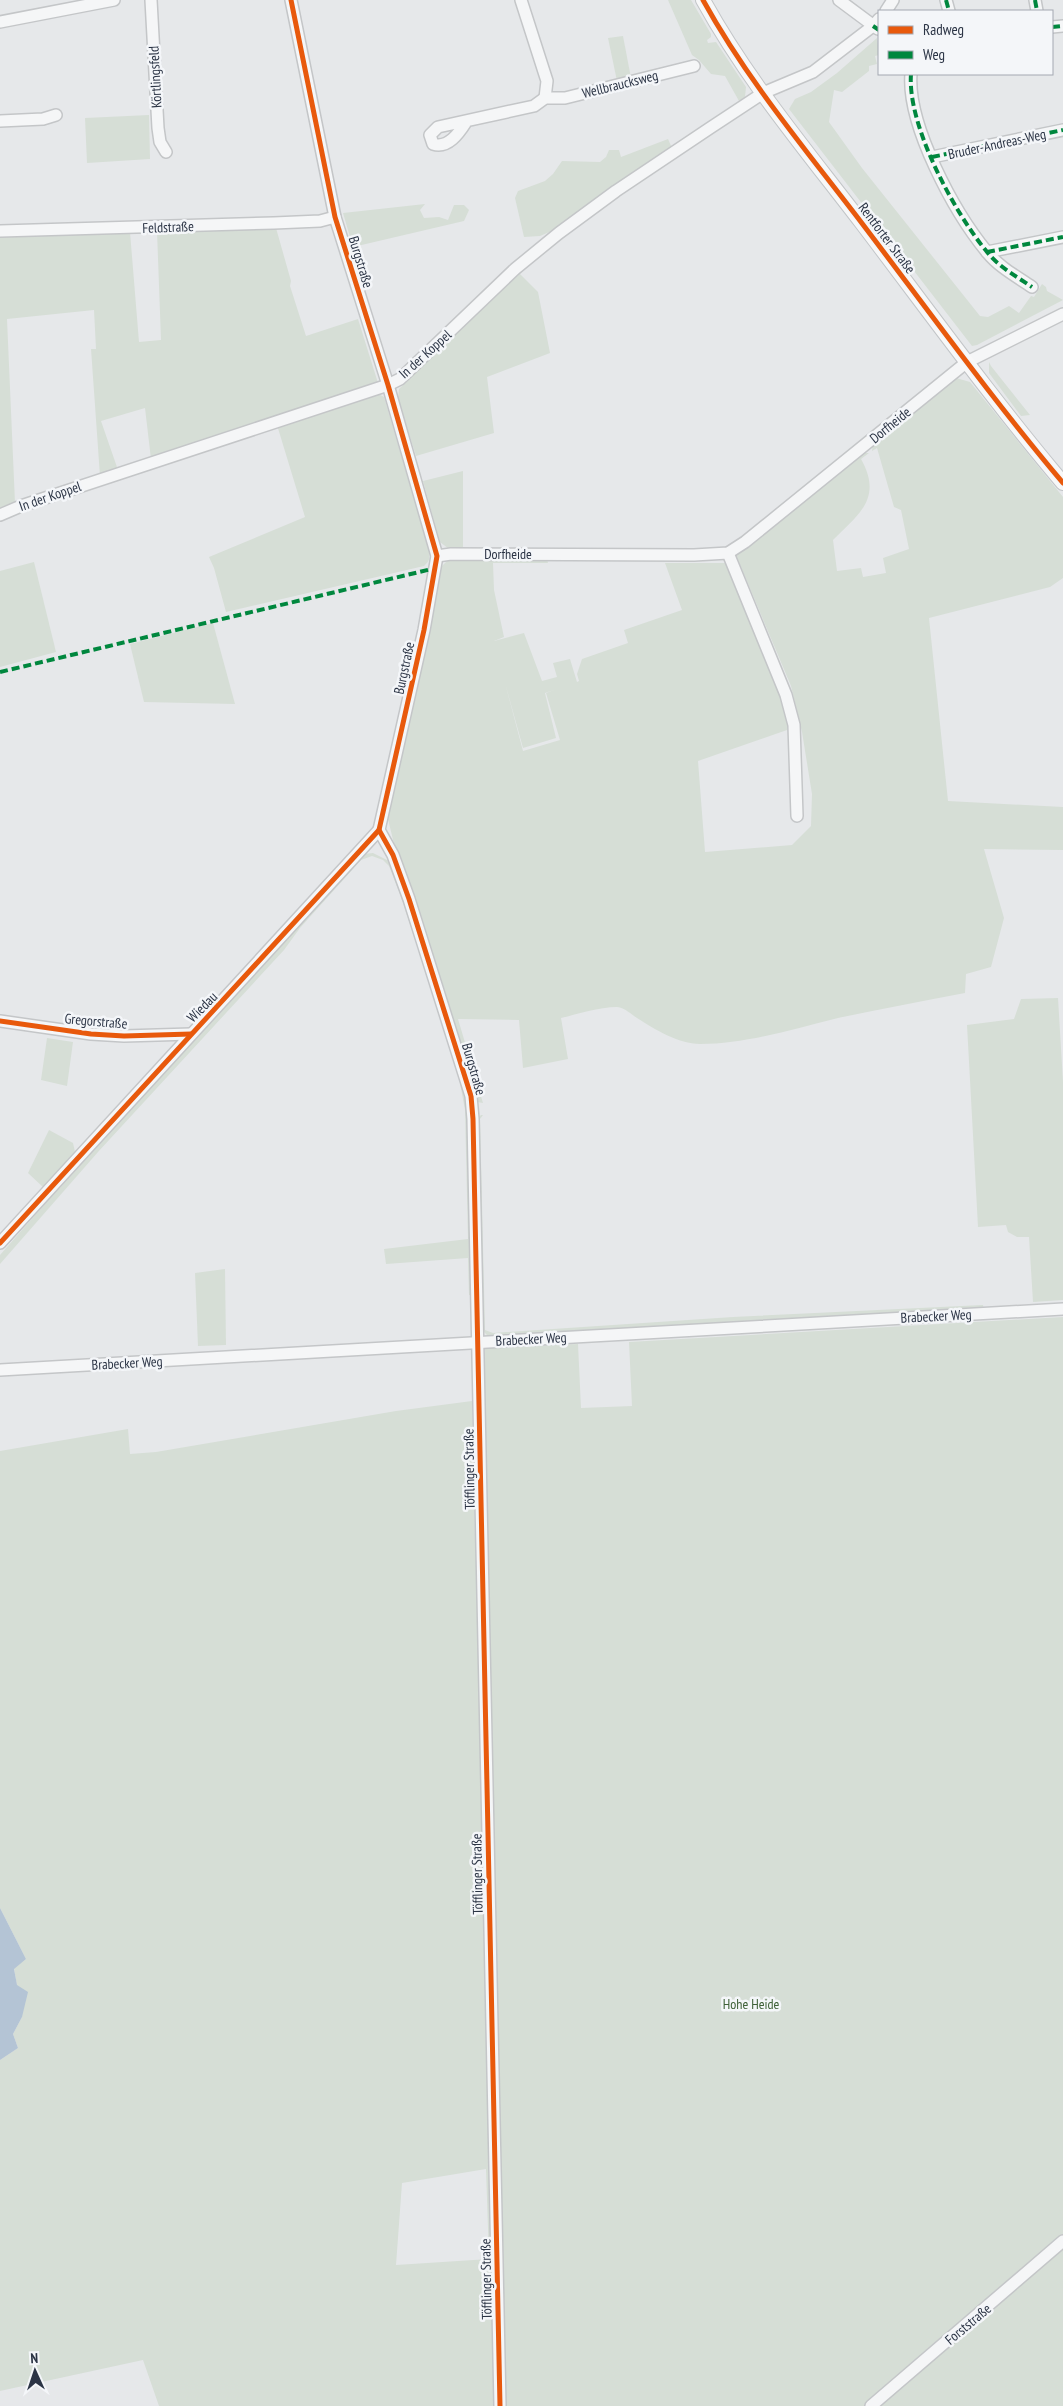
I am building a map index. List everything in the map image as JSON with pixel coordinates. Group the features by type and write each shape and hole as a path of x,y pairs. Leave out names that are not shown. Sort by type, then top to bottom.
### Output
{"main road":[{"name":"Rentforter Straße","path":"703,0 722,35 763,93 967,362 1063,483"}],"street":[{"path":"0,22 114,0"},
{"name":"Körtlingsfeld","path":"151,0 158,128 160,142 166,152"},
{"name":"Burgstraße","path":"291,0 335,217 388,385 437,556 420,648 379,830 393,855 409,899 471,1096 477,1342"},
{"path":"521,0 547,81 545,98"},
{"path":"838,0 877,25"},
{"name":"In der Koppel","path":"0,515 29,503 388,385 400,379 515,269 558,233 616,191 763,93 814,72 877,25"},
{"name":"Wellbraucksweg","path":"466,122 534,106 545,98 565,98 694,66"},
{"path":"911,75 911,95 916,120 932,158 964,220 987,252 1000,265 1032,287"},
{"path":"0,121 43,119 56,115"},
{"name":"Bruder-Andreas-Weg","path":"932,158 1063,130"},
{"name":"Feldstraße","path":"0,231 274,223 320,221 335,217"},
{"path":"987,252 1063,237"},
{"name":"Dorfheide","path":"437,556 451,554 694,555 728,553 745,542 967,362 1063,314"},
{"path":"728,553 786,695 794,725 797,816"},
{"name":"Wiedau","path":"0,1244 379,830"},
{"name":"Gregorstraße","path":"0,1021 91,1034 124,1036 191,1034"},
{"name":"Brabecker Weg","path":"0,1370 1063,1309"},
{"name":"Töfflinger Straße","path":"477,1342 500,2406"},
{"name":"Forststraße","path":"871,2406 1063,2241"}],"green space":[{"path":"668,0 691,0 711,34 711,37 707,40 708,43 716,42 746,87 745,97 739,101 725,76 711,74 692,55"},
{"path":"623,36 631,78 617,81 608,38"},
{"path":"877,38 878,55 875,56 877,64 869,66 869,71 842,92 834,90 829,122 862,168 980,316 988,317 1009,306 1019,313 1031,296 1034,297 1042,284 1046,287 1047,291 1063,300 972,346 789,109 795,99 811,92 837,73"},
{"path":"149,115 150,159 87,163 85,118"},
{"path":"668,139 672,148 554,230 540,236 524,237 515,198 518,191 545,181 553,174 562,161 600,162 606,157 609,150 619,150 621,157"},
{"path":"425,204 420,210 424,218 439,217 448,220 454,205 464,205 469,210 464,221 353,247 343,213"},
{"path":"276,228 291,281 290,286 306,336 358,319 378,383 151,459 145,408 101,421 118,470 100,476 91,349 96,349 94,310 7,319 15,503 0,510 0,234 130,232 139,342 161,340 157,231"},
{"path":"518,272 538,292 550,353 487,377 494,433 416,456 398,398 399,389"},
{"path":"989,362 1030,415 1021,416 989,373"},
{"path":"956,378 970,382 1063,497 1063,578 1050,587 929,618 948,801 1063,807 1063,850 984,849 1004,918 991,967 966,974 965,993 838,1018 752,1039 700,1044 675,1039 623,1009 617,1007 603,1008 561,1018 568,1059 523,1068 519,1020 458,1019 483,1103 477,1102 444,994 394,844 388,819 441,567 449,559 547,559 548,563 493,563 494,590 504,637 494,641 524,633 542,681 557,677 553,663 570,659 577,682 579,681 577,674 582,659 628,643 624,630 682,610 665,563 725,563 779,686 788,725 787,730 698,761 705,852 792,845 811,826 812,794 802,732 791,686 736,555 862,453 869,453 861,459 870,484 869,495 859,513 833,540 837,571 861,568 863,577 886,573 883,558 909,549 901,510 894,507 877,448 872,451 873,444","holes":["505,683 523,748 556,738 545,693 554,690 546,693 560,740 523,751"]},
{"path":"377,393 384,397 429,550 427,563 424,566 226,612 214,568 209,557 305,517 277,425"},
{"path":"463,471 463,549 449,549 440,542 423,481"},
{"path":"34,562 56,652 0,667 0,571"},
{"path":"213,623 235,704 144,702 130,644"},
{"path":"373,853 391,862 467,1094 473,1295 469,1295 468,1258 386,1264 384,1249 468,1239 465,1110 457,1067 401,897 389,866 383,860 372,856 361,860 300,928 284,950 98,1152 0,1264 0,1255 44,1205 45,1200 59,1189 363,854"},
{"path":"1058,998 1063,1082 1063,1300 1033,1302 1029,1237 1017,1237 1008,1232 1006,1225 978,1227 967,1025 1014,1019 1021,999"},
{"path":"47,1038 73,1042 67,1086 41,1080"},
{"path":"483,1115 480,1119 485,1330 493,1333 733,1317 983,1305 984,1310 489,1337 482,1330 478,1118"},
{"path":"49,1130 73,1143 75,1152 43,1187 28,1173"},
{"path":"225,1269 226,1345 198,1346 195,1273"},
{"name":"Hohe Heide","path":"1063,1317 1063,2406 159,2406 143,2360 0,2391 0,2060 18,2048 13,2034 22,2017 14,1968 26,1959 0,1908 0,1451 128,1429 130,1454 156,1452 396,1411 472,1401 475,1537 485,1536 485,1348 578,1344 581,1408 632,1406 629,1342","holes":["486,2169 489,2259 396,2265 402,2183"]}],"water":[{"path":"0,1908 26,1959 14,1969 17,1985 28,1992 22,2017 13,2034 18,2048 0,2060"}],"marked path":[{"path":"946,0 949,10"},
{"path":"1035,0 1037,10"},
{"path":"873,26 878,29"},
{"path":"1053,27 1063,26"},
{"path":"911,75 912,95 917,118 935,167 947,192 987,252 1008,271 1032,287"},
{"path":"932,157 1063,130"},
{"path":"987,252 1063,237"},
{"path":"0,672 436,568"}],"cycle path":[{"path":"291,0 335,217 388,385 437,556 424,630 379,830 393,855 409,899 471,1096 473,1119 500,2406"},
{"path":"703,0 720,30 778,114 986,387 1063,483"},
{"path":"0,1243 379,830"},
{"path":"0,1021 91,1034 124,1036 191,1034"}]}
